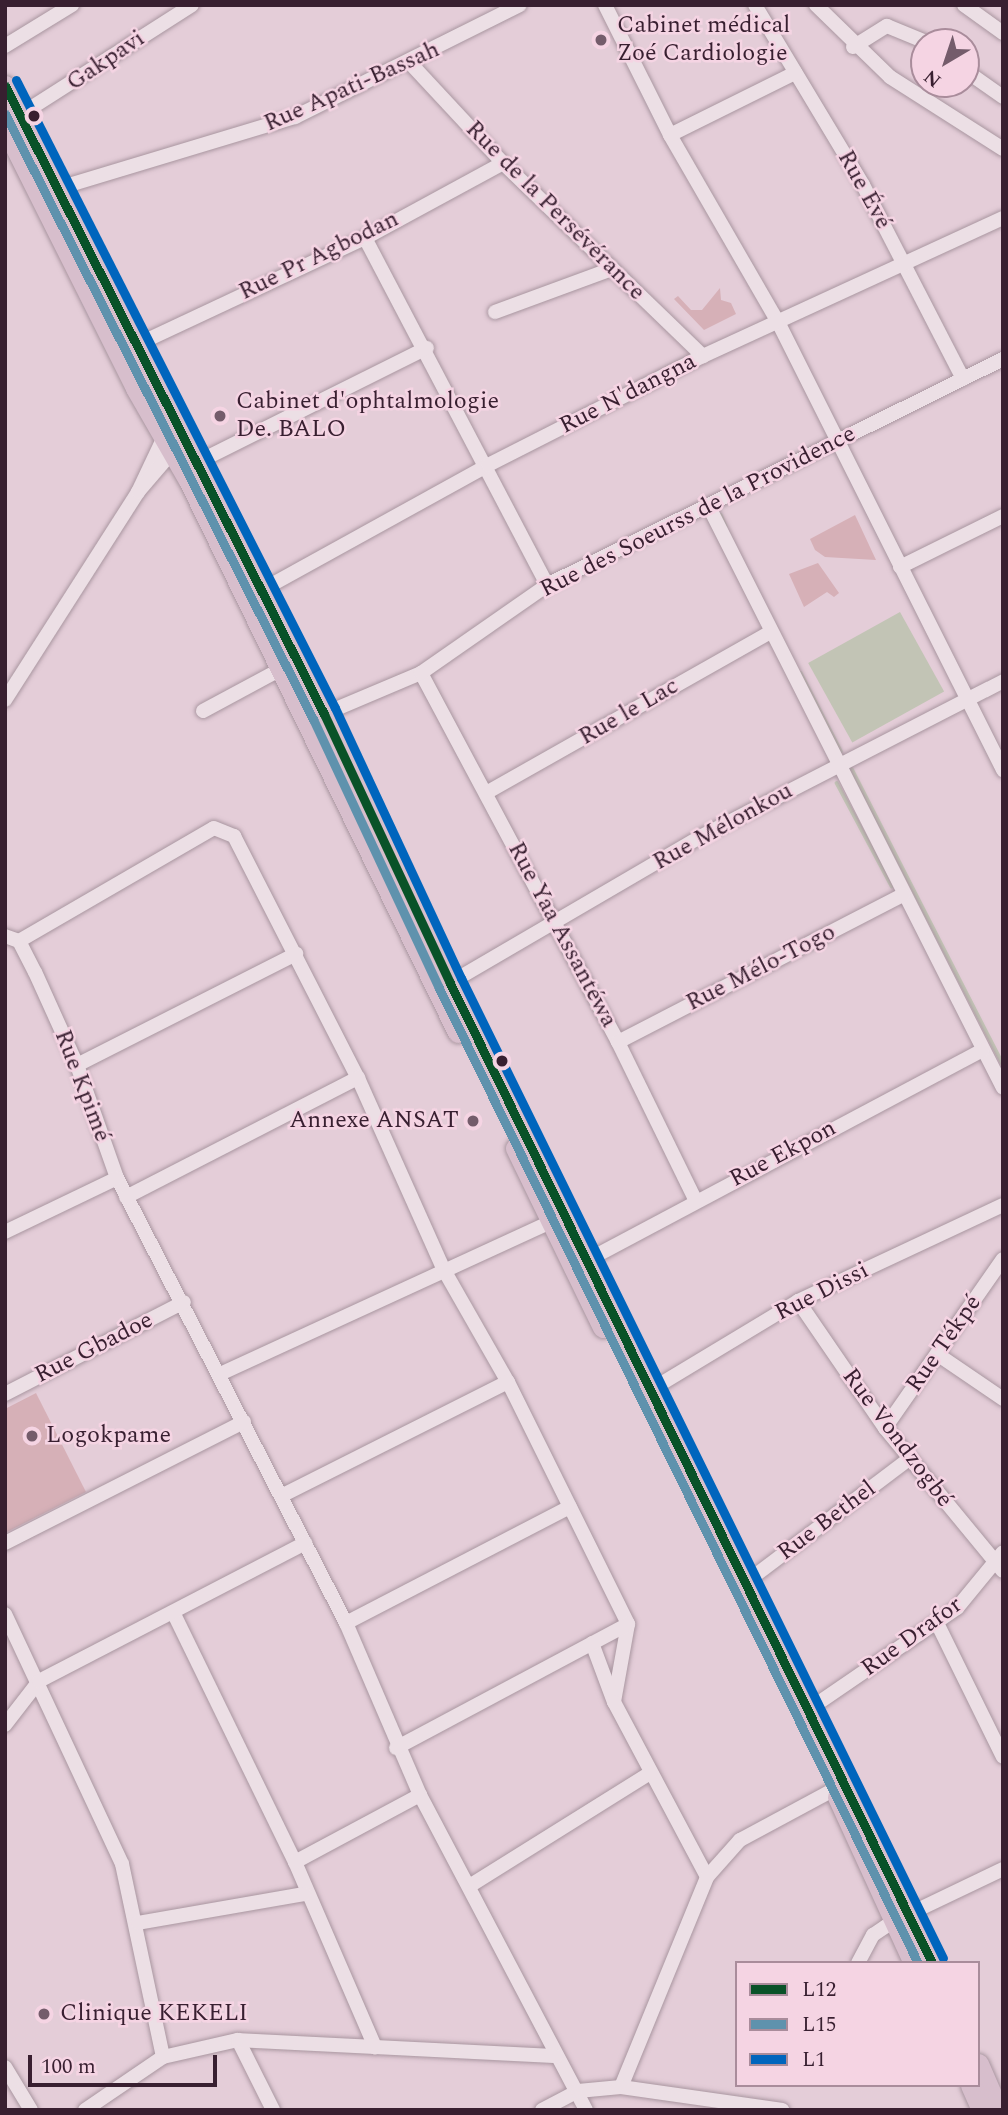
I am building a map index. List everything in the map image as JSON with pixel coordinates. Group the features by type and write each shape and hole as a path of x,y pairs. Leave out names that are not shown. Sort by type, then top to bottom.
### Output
{"highway":[{"path":"5,86 12,121 175,440 196,463 324,714 444,987"},
{"path":"12,121 56,189 134,346 282,668 444,987 840,1786 902,1917 931,1961"},
{"path":"557,1219 586,1261 808,1710 840,1786"},
{"path":"902,1917 913,1961"},
{"path":"980,2070 992,2107"},
{"path":"973,2087 992,2107"}],"street":[{"path":"5,47 72,5"},
{"name":"Gakpavi","path":"12,121 192,5"},
{"name":"Rue Apati-Bassah","path":"56,189 295,117 411,64 520,5"},
{"path":"605,5 670,135 777,320 1003,770"},
{"name":"Rue Évé","path":"755,5 905,267 964,379"},
{"path":"816,5 853,47 951,121 1003,149"},
{"path":"964,5 1003,33"},
{"path":"853,47 887,26 910,35"},
{"name":"Rue de la Persévérance","path":"411,64 503,163 703,356"},
{"path":"670,135 795,73"},
{"path":"980,81 1003,97"},
{"name":"Rue Pr Agbodan","path":"134,346 365,238 503,163"},
{"name":"Rue N'dangna","path":"262,590 488,465 703,356 777,320 905,267 1003,218"},
{"path":"365,238 427,348 547,585"},
{"path":"495,312 612,269"},
{"path":"196,463 427,348"},
{"name":"Rue des Soeurss de la Providence","path":"324,714 421,673 547,585 1003,359"},
{"path":"5,700 138,492 175,440"},
{"path":"708,505 1003,1088"},
{"path":"900,567 1003,516"},
{"name":"Rue le Lac","path":"486,793 771,632"},
{"path":"203,711 282,668"},
{"name":"Rue Yaa Assantéwa","path":"421,673 618,1042 695,1201"},
{"name":"Rue Mélonkou","path":"444,987 700,837 1003,681"},
{"path":"12,938 214,828 225,827 234,835 358,1078 444,1270 508,1382 628,1624 614,1702"},
{"name":"Rue Mélo-Togo","path":"618,1042 903,895"},
{"name":"Rue Kpimé","path":"12,938 77,1065 126,1197 184,1302 346,1623 397,1748 420,1795 471,1885 586,2110"},
{"path":"77,1065 296,954"},
{"name":"Rue Ekpon","path":"586,1261 982,1050"},
{"path":"126,1197 358,1078"},
{"path":"5,1232 117,1178"},
{"name":"Rue Dissi","path":"649,1391 798,1301 1003,1205"},
{"path":"220,1374 557,1219"},
{"name":"Rue Tékpé","path":"885,1428 1003,1259"},
{"name":"Rue Vondzogbé","path":"798,1301 885,1428 1000,1562"},
{"name":"Rue Gbadoe","path":"5,1394 184,1302"},
{"path":"937,1354 1003,1399"},
{"path":"281,1496 508,1382"},
{"path":"5,1543 244,1422"},
{"name":"Rue Bethel","path":"745,1583 909,1459"},
{"path":"346,1623 570,1507"},
{"path":"5,1725 39,1681 174,1614 305,1543"},
{"name":"Rue Drafor","path":"808,1710 937,1623 1000,1562"},
{"path":"5,1614 104,1814 138,1923 163,2057"},
{"path":"174,1614 295,1863 305,1894 375,2046"},
{"path":"937,1623 1003,1757"},
{"path":"397,1748 628,1624"},
{"path":"592,1643 614,1702 708,1877"},
{"path":"471,1885 650,1773"},
{"path":"621,2087 708,1877 740,1840 840,1786"},
{"path":"295,1863 420,1795"},
{"path":"859,1961 873,1935 902,1917 1003,1869"},
{"path":"138,1923 305,1894"},
{"path":"90,2109 163,2057 238,2040 557,2056"},
{"path":"238,2040 273,2110"},
{"path":"5,2067 32,2110"},
{"path":"542,2110 578,2091 621,2087 782,2110"}],"shaded area":[{"path":"720,288 721,300 731,303 736,314 704,330 674,299 678,296 691,310 702,310"},
{"path":"855,515 876,560 825,557 815,550 810,539"},
{"path":"818,563 839,593 834,597 827,592 804,607 789,574"},
{"path":"900,612 944,692 852,742 808,663"},
{"name":"Logokpame","path":"36,1393 86,1492 5,1533 5,1409"}],"waterway":[{"path":"721,515 726,526"},
{"path":"801,673 841,751"},
{"path":"852,769 1003,1064"},
{"path":"837,783 892,886"}],"transit line":[{"name":"L1","path":"16,80 335,708 461,978 943,1958"},
{"name":"L12","path":"5,86 324,714 450,983 931,1961"},
{"name":"L15","path":"5,114 313,719 439,988 917,1961"}],"place":[{"name":"Cabinet médical Zoé Cardiologie","path":"601,40"},
{"name":"Cabinet d'ophtalmologie De. BALO","path":"220,416"},
{"name":"Annexe ANSAT","path":"473,1121"},
{"name":"Logokpame","path":"32,1436"},
{"name":"Clinique KEKELI","path":"44,2014"}]}
